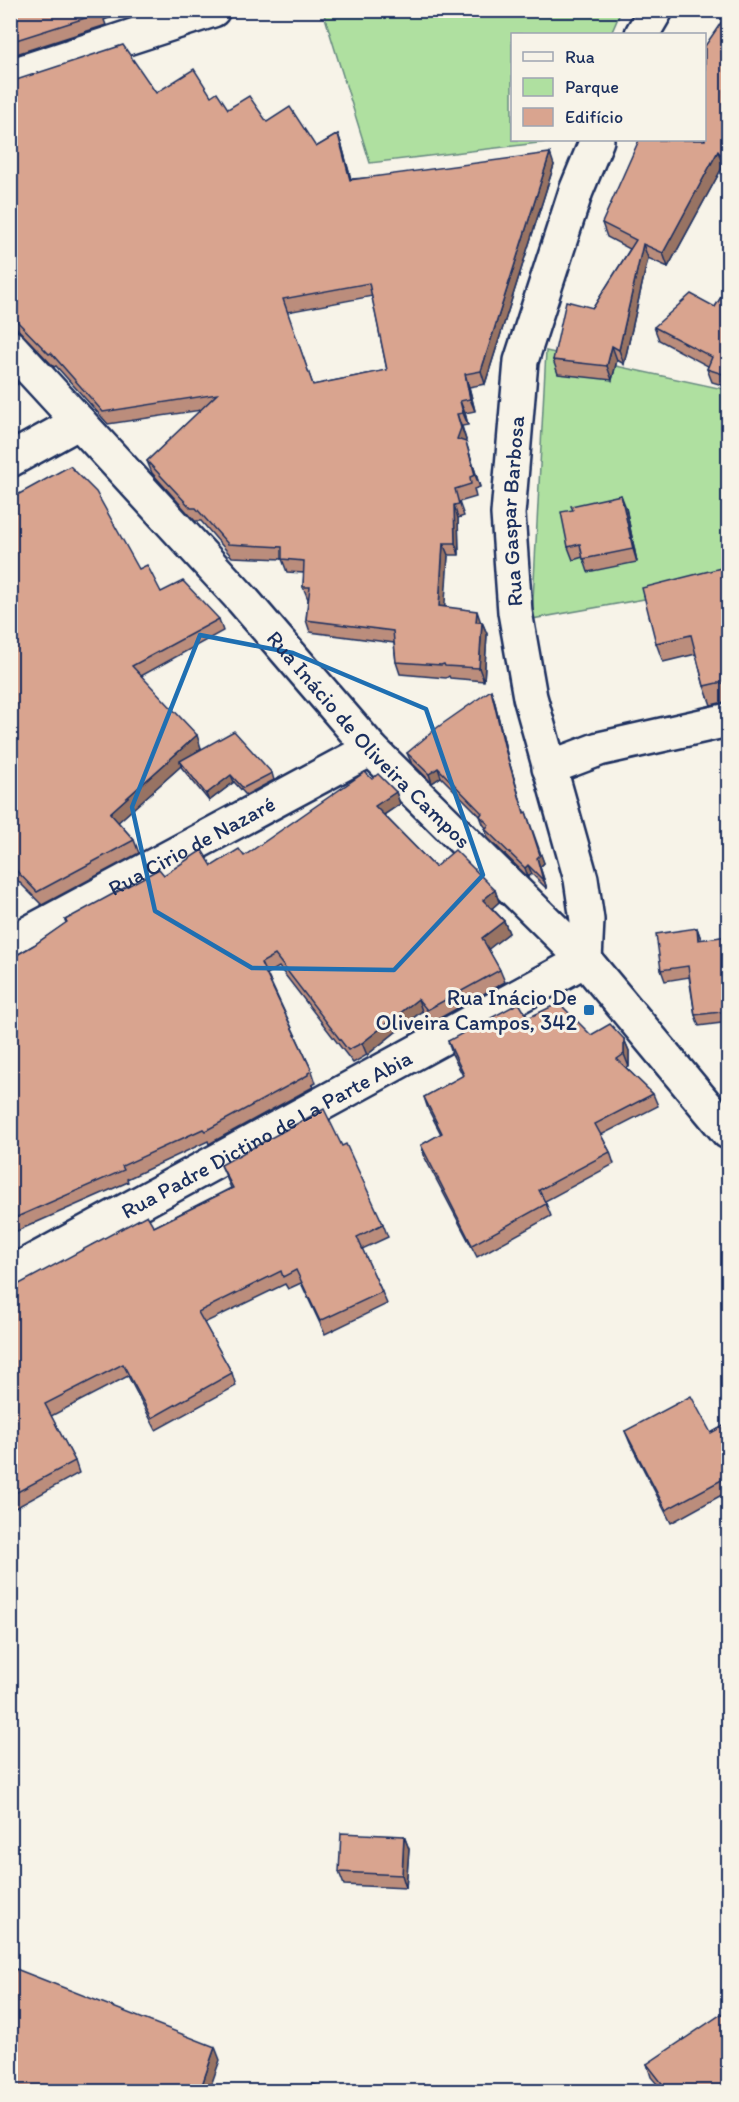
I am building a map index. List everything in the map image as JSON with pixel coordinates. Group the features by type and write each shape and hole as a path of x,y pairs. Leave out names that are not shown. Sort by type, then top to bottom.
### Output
{"street":[{"path":"10,76 213,10"},
{"path":"643,33 656,10"},
{"name":"Rua Gaspar Barbosa","path":"585,960 587,920 581,879 530,697 515,612 508,514 521,361 576,191 597,141"},
{"name":"Rua Inácio de Oliveira Campos","path":"10,347 242,599 371,749 585,960 729,1132"},
{"path":"10,460 78,422"},
{"path":"549,768 600,749 729,720"},
{"name":"Rua Cirio de Nazaré","path":"10,943 371,749"},
{"name":"Rua Padre Dictino de La Parte Abia","path":"10,1274 585,960"}],"highlighted area":[{"path":"200,635 293,653 426,709 483,875 394,970 252,968 155,911 132,807"}],"green space":[{"path":"323,11 621,11 611,33 511,33 511,141 555,141 370,163"},
{"path":"546,351 728,390 728,584 532,619"}],"building":[{"path":"10,10 100,10 101,13 10,42"},
{"path":"729,11 729,164 718,151 663,253 643,244 619,350 612,346 607,366 553,360 566,301 593,308 636,240 602,223 639,141 706,141 706,45"},
{"path":"123,45 156,93 194,69 211,96 217,92 228,109 249,96 267,122 290,107 316,147 338,134 350,180 550,153 481,371 465,374 470,399 460,401 463,413 457,414 461,428 457,439 466,442 475,475 470,477 471,484 455,489 459,504 454,505 455,543 443,543 439,606 477,611 476,622 482,622 479,668 396,662 393,631 306,620 310,587 303,587 304,561 282,559 282,547 228,544 196,508 191,508 147,461 217,394 103,412 51,353 49,354 10,314 10,82","holes":["369,283 387,370 313,385 283,299"]},
{"path":"729,284 729,376 707,369 712,357 654,327 691,294 715,307"},
{"path":"70,466 96,492 139,569 147,565 161,592 183,581 219,619 132,666 197,735 110,813 134,840 37,892 12,866 10,868 10,499"},
{"path":"621,495 633,549 583,559 580,544 568,547 561,512 573,510 571,506"},
{"path":"729,566 729,683 704,686 691,635 656,643 642,588"},
{"path":"491,690 524,813 526,812 540,855 537,858 543,880 528,865 525,868 485,829 489,825 480,816 482,813 438,768 429,774 407,753 438,727"},
{"path":"234,731 272,773 243,788 231,775 206,794 180,761"},
{"path":"365,772 372,779 378,774 396,792 375,806 435,867 455,850 495,890 483,900 504,921 482,938 500,970 427,1010 418,999 362,1043 348,1050 275,955 261,963 312,1071 308,1075 205,1131 203,1129 122,1166 124,1170 10,1220 10,959 67,922 65,920 159,869 164,875 202,850 212,866 239,849 244,856"},
{"path":"697,928 698,940 729,936 729,1011 695,1015 688,966 661,970 656,934"},
{"path":"519,1003 528,1018 559,1003 591,1035 610,1024 624,1039 624,1054 617,1059 653,1094 595,1124 610,1152 539,1190 546,1204 472,1245 421,1145 442,1133 424,1097 464,1075 448,1041"},
{"path":"324,1109 342,1146 346,1144 383,1224 357,1237 382,1292 320,1321 296,1270 283,1277 281,1271 198,1312 232,1373 152,1418 123,1364 45,1404 75,1461 10,1496 10,1289 147,1215 154,1227 233,1188 221,1165"},
{"path":"691,1396 711,1433 729,1423 729,1476 666,1510 625,1431"},
{"path":"341,1833 404,1836 402,1875 339,1872"},
{"path":"16,1969 215,2047 200,2091 10,2091 10,1985"},
{"path":"729,2009 729,2088 723,2091 668,2091 647,2064"},
{"path":"313,2084 331,2091 310,2091"}],"place":[{"name":"Rua Inácio De Oliveira Campos, 342","path":"589,1010"}]}
